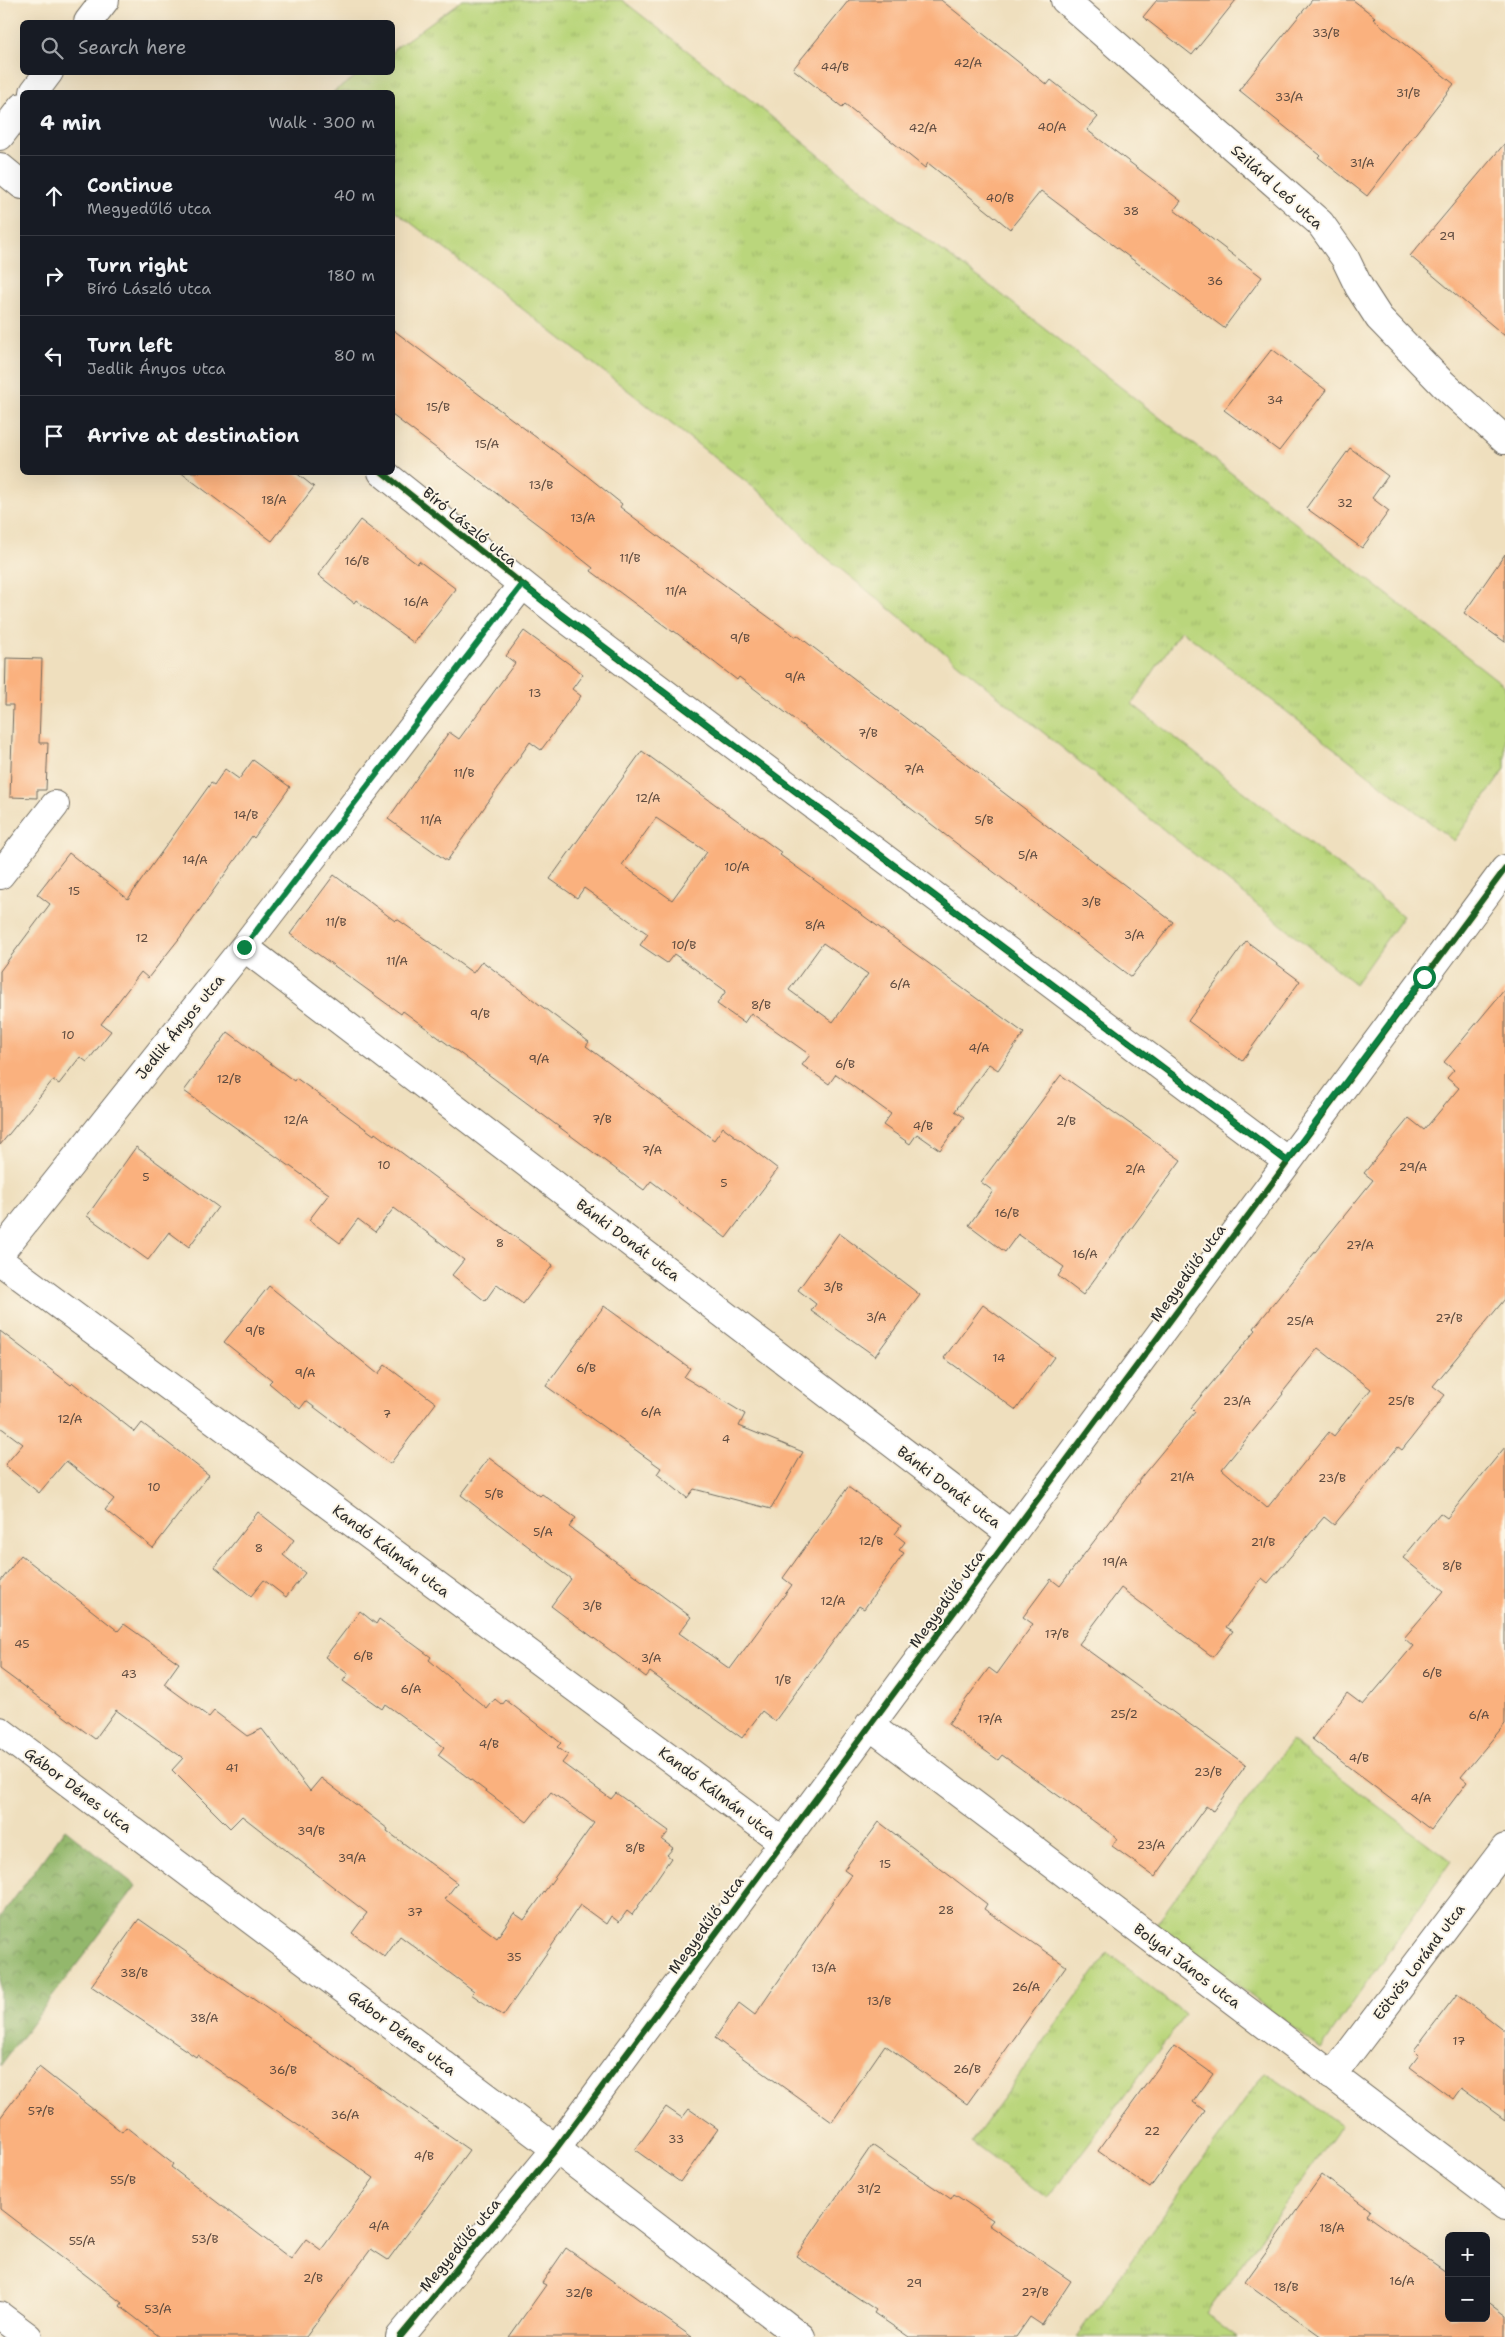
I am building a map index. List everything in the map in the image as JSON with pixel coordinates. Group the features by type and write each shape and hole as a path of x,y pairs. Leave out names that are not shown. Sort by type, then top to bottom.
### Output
{"street":[{"path":"90,20 105,0"},
{"name":"Szilárd Leó utca","path":"1065,0 1320,223 1345,258 1359,287 1379,318 1443,384 1505,440"},
{"path":"36,90 47,75"},
{"path":"0,136 20,110"},
{"path":"0,167 20,183"},
{"name":"Bíró László utca","path":"386,475 522,585 1287,1161"},
{"name":"Jedlik Ányos utca","path":"0,1253 244,947 522,585"},
{"path":"0,875 55,805"},
{"name":"Megyedűlő utca","path":"400,2337 556,2149 1505,869"},
{"name":"Bánki Donát utca","path":"244,947 1011,1534"},
{"name":"Kandó Kálmán utca","path":"0,1261 783,1842"},
{"name":"Bolyai János utca","path":"869,1725 1505,2206"},
{"name":"Gábor Dénes utca","path":"0,1731 556,2149 801,2337"},
{"name":"Eötvös Loránd utca","path":"1332,2076 1505,1848"},
{"path":"0,2316 28,2337"}],"green space":[{"path":"462,0 622,0 900,220 997,291 1505,686 1505,769 1454,841 1181,630 1132,704 1403,916 1355,984 817,550 766,497 395,211 395,90 336,90 358,75 395,75 395,49"},
{"path":"1291,1741 1451,1861 1321,2049 1156,1924"},
{"path":"65,1829 136,1886 0,2066 0,1918"},
{"path":"1108,1953 1185,2015 1047,2199 971,2142"},
{"path":"1265,2072 1341,2125 1206,2314 1236,2337 1077,2337"}],"building":[{"path":"849,0 941,0 1047,85 1051,80 1098,117 1087,130 1181,201 1174,210 1262,277 1224,328 1041,191 1010,229 928,163 925,168 845,104 842,107 793,69"},
{"path":"1157,0 1236,0 1192,55 1143,17"},
{"path":"1312,0 1353,0 1375,17 1373,19 1454,84 1367,196 1318,157 1320,155 1239,90"},
{"path":"1505,143 1505,336 1410,256"},
{"path":"395,331 581,471 622,504 620,507 796,637 797,635 1173,922 1131,977 739,677 737,680 674,631 591,571 593,568 395,417"},
{"path":"1272,349 1326,390 1279,451 1224,410"},
{"path":"1350,448 1388,476 1372,498 1389,511 1362,548 1306,508"},
{"path":"184,475 299,475 314,487 272,541"},
{"path":"360,520 417,564 419,561 456,589 414,643 356,600 354,603 318,575"},
{"path":"1505,554 1505,642 1464,613"},
{"path":"524,631 583,674 572,689 581,696 541,750 530,742 447,861 388,819 449,732 459,739 515,663 506,656"},
{"path":"6,658 42,659 39,743 48,743 46,790 37,790 37,798 10,797 13,705 5,705"},
{"path":"642,751 782,853 780,855 1024,1033 998,1070 989,1064 955,1111 964,1117 940,1150 917,1134 910,1144 883,1125 891,1114 836,1074 829,1084 802,1065 810,1055 751,1013 744,1023 717,1004 726,991 674,954 667,963 640,945 648,934 584,888 577,898 550,879","holes":["656,818 707,852 672,900 622,865","823,943 868,974 833,1022 789,990"]},
{"path":"253,760 290,787 254,838 252,836 182,935 148,978 141,972 101,1024 111,1031 87,1062 80,1057 59,1084 53,1080 0,1145 0,971 50,904 37,894 69,853 128,899 211,783 214,785 225,769 239,779"},
{"path":"334,875 395,921 397,919 473,973 482,961 589,1042 586,1046 714,1140 723,1127 778,1169 726,1238 651,1181 644,1190 403,1011 401,1014 290,934"},
{"path":"1246,941 1300,981 1242,1061 1188,1021"},
{"path":"1505,989 1505,1299 1433,1386 1445,1395 1402,1450 1398,1447 1334,1525 1324,1517 1268,1583 1262,1578 1226,1627 1233,1631 1213,1657 1121,1588 1079,1644 1246,1765 1213,1811 1206,1806 1155,1877 1112,1846 1117,1838 1002,1755 998,1760 948,1724 989,1668 997,1674 1033,1624 1023,1617 1051,1579 1060,1586 1138,1481 1195,1412 1191,1408 1256,1330 1254,1328 1373,1180 1364,1173 1409,1118 1424,1130 1459,1088 1447,1078 1454,1070 1444,1062","holes":["1318,1348 1371,1389 1334,1436 1329,1432 1267,1508 1222,1469"]},
{"path":"228,1032 294,1081 296,1078 374,1135 375,1133 553,1265 523,1304 497,1284 485,1301 452,1275 464,1260 394,1208 375,1232 358,1219 340,1243 309,1220 329,1194 184,1091"},
{"path":"1061,1075 1181,1160 1083,1295 1058,1276 1064,1267 1018,1234 1005,1252 969,1225 993,1191 981,1182"},
{"path":"136,1147 218,1207 189,1247 169,1232 148,1260 87,1216"},
{"path":"839,1233 920,1295 875,1356 811,1311 816,1304 798,1290"},
{"path":"269,1286 378,1374 385,1365 436,1403 390,1464 306,1401 300,1409 269,1383 272,1380 224,1342"},
{"path":"983,1305 1054,1357 1016,1410 944,1358"},
{"path":"604,1306 690,1368 684,1377 745,1414 739,1426 803,1452 771,1509 694,1489 687,1498 657,1474 661,1468 546,1386"},
{"path":"0,1331 71,1385 73,1383 135,1432 142,1423 209,1475 153,1548 105,1510 114,1499 66,1461 39,1493 5,1465 23,1444 0,1427"},
{"path":"1505,1447 1505,1724 1461,1777 1467,1782 1431,1830 1312,1739 1347,1693 1363,1705 1413,1646 1404,1638 1444,1591 1403,1558 1440,1513 1447,1518"},
{"path":"489,1458 540,1496 542,1494 576,1518 569,1527 691,1617 679,1633 730,1669 792,1585 783,1578 848,1487 901,1526 895,1534 905,1542 899,1550 904,1553 864,1609 859,1606 775,1721 762,1711 742,1738 650,1672 646,1677 551,1606 571,1579 461,1495"},
{"path":"258,1512 294,1540 283,1555 305,1573 286,1597 264,1580 251,1596 215,1567"},
{"path":"21,1555 118,1631 124,1624 179,1663 164,1684 209,1717 214,1711 247,1736 262,1729 310,1791 321,1778 388,1829 387,1831 457,1883 445,1899 497,1938 514,1913 524,1920 594,1823 551,1792 527,1822 438,1755 444,1747 385,1704 382,1709 343,1681 348,1674 325,1657 360,1611 376,1624 379,1619 431,1657 429,1660 487,1709 495,1699 502,1705 506,1700 561,1743 557,1747 568,1755 562,1763 611,1799 616,1793 669,1831 662,1840 673,1848 667,1855 671,1858 632,1915 627,1911 619,1922 611,1916 606,1924 580,1905 503,2016 471,1994 474,1991 400,1936 385,1957 352,1933 367,1913 242,1816 230,1828 172,1770 183,1758 116,1710 95,1739 0,1669 0,1582"},
{"path":"879,1822 987,1904 984,1909 1066,1966 967,2104 885,2045 832,2122 715,2038 739,2003 755,2015 851,1875 844,1870"},
{"path":"139,1919 469,2150 388,2260 371,2249 306,2337 160,2337 120,2306 122,2303 0,2209 0,2118 39,2067 122,2132 126,2127 173,2164 171,2167 291,2259 306,2239 321,2250 374,2178 197,2055 196,2057 91,1986"},
{"path":"1457,1994 1505,2031 1505,2120 1461,2088 1453,2099 1410,2067 1419,2055 1414,2050"},
{"path":"1174,2046 1213,2074 1193,2102 1205,2111 1150,2188 1098,2151"},
{"path":"666,2107 682,2118 689,2109 718,2129 680,2182 635,2150"},
{"path":"872,2145 951,2199 954,2194 993,2220 989,2225 1071,2281 1042,2325 1030,2317 1016,2337 909,2337 874,2313 876,2310 796,2256"},
{"path":"1322,2175 1370,2210 1366,2215 1445,2271 1445,2322 1490,2322 1490,2304 1505,2315 1505,2337 1322,2337 1245,2282"},
{"path":"566,2248 692,2337 509,2337 546,2285 542,2283"}],"cycle path":[{"path":"386,475 561,615 1287,1161"},
{"path":"400,2337 556,2149 1505,869"}],"route":[{"path":"244,947 522,585 1287,1161 1424,977"}]}
